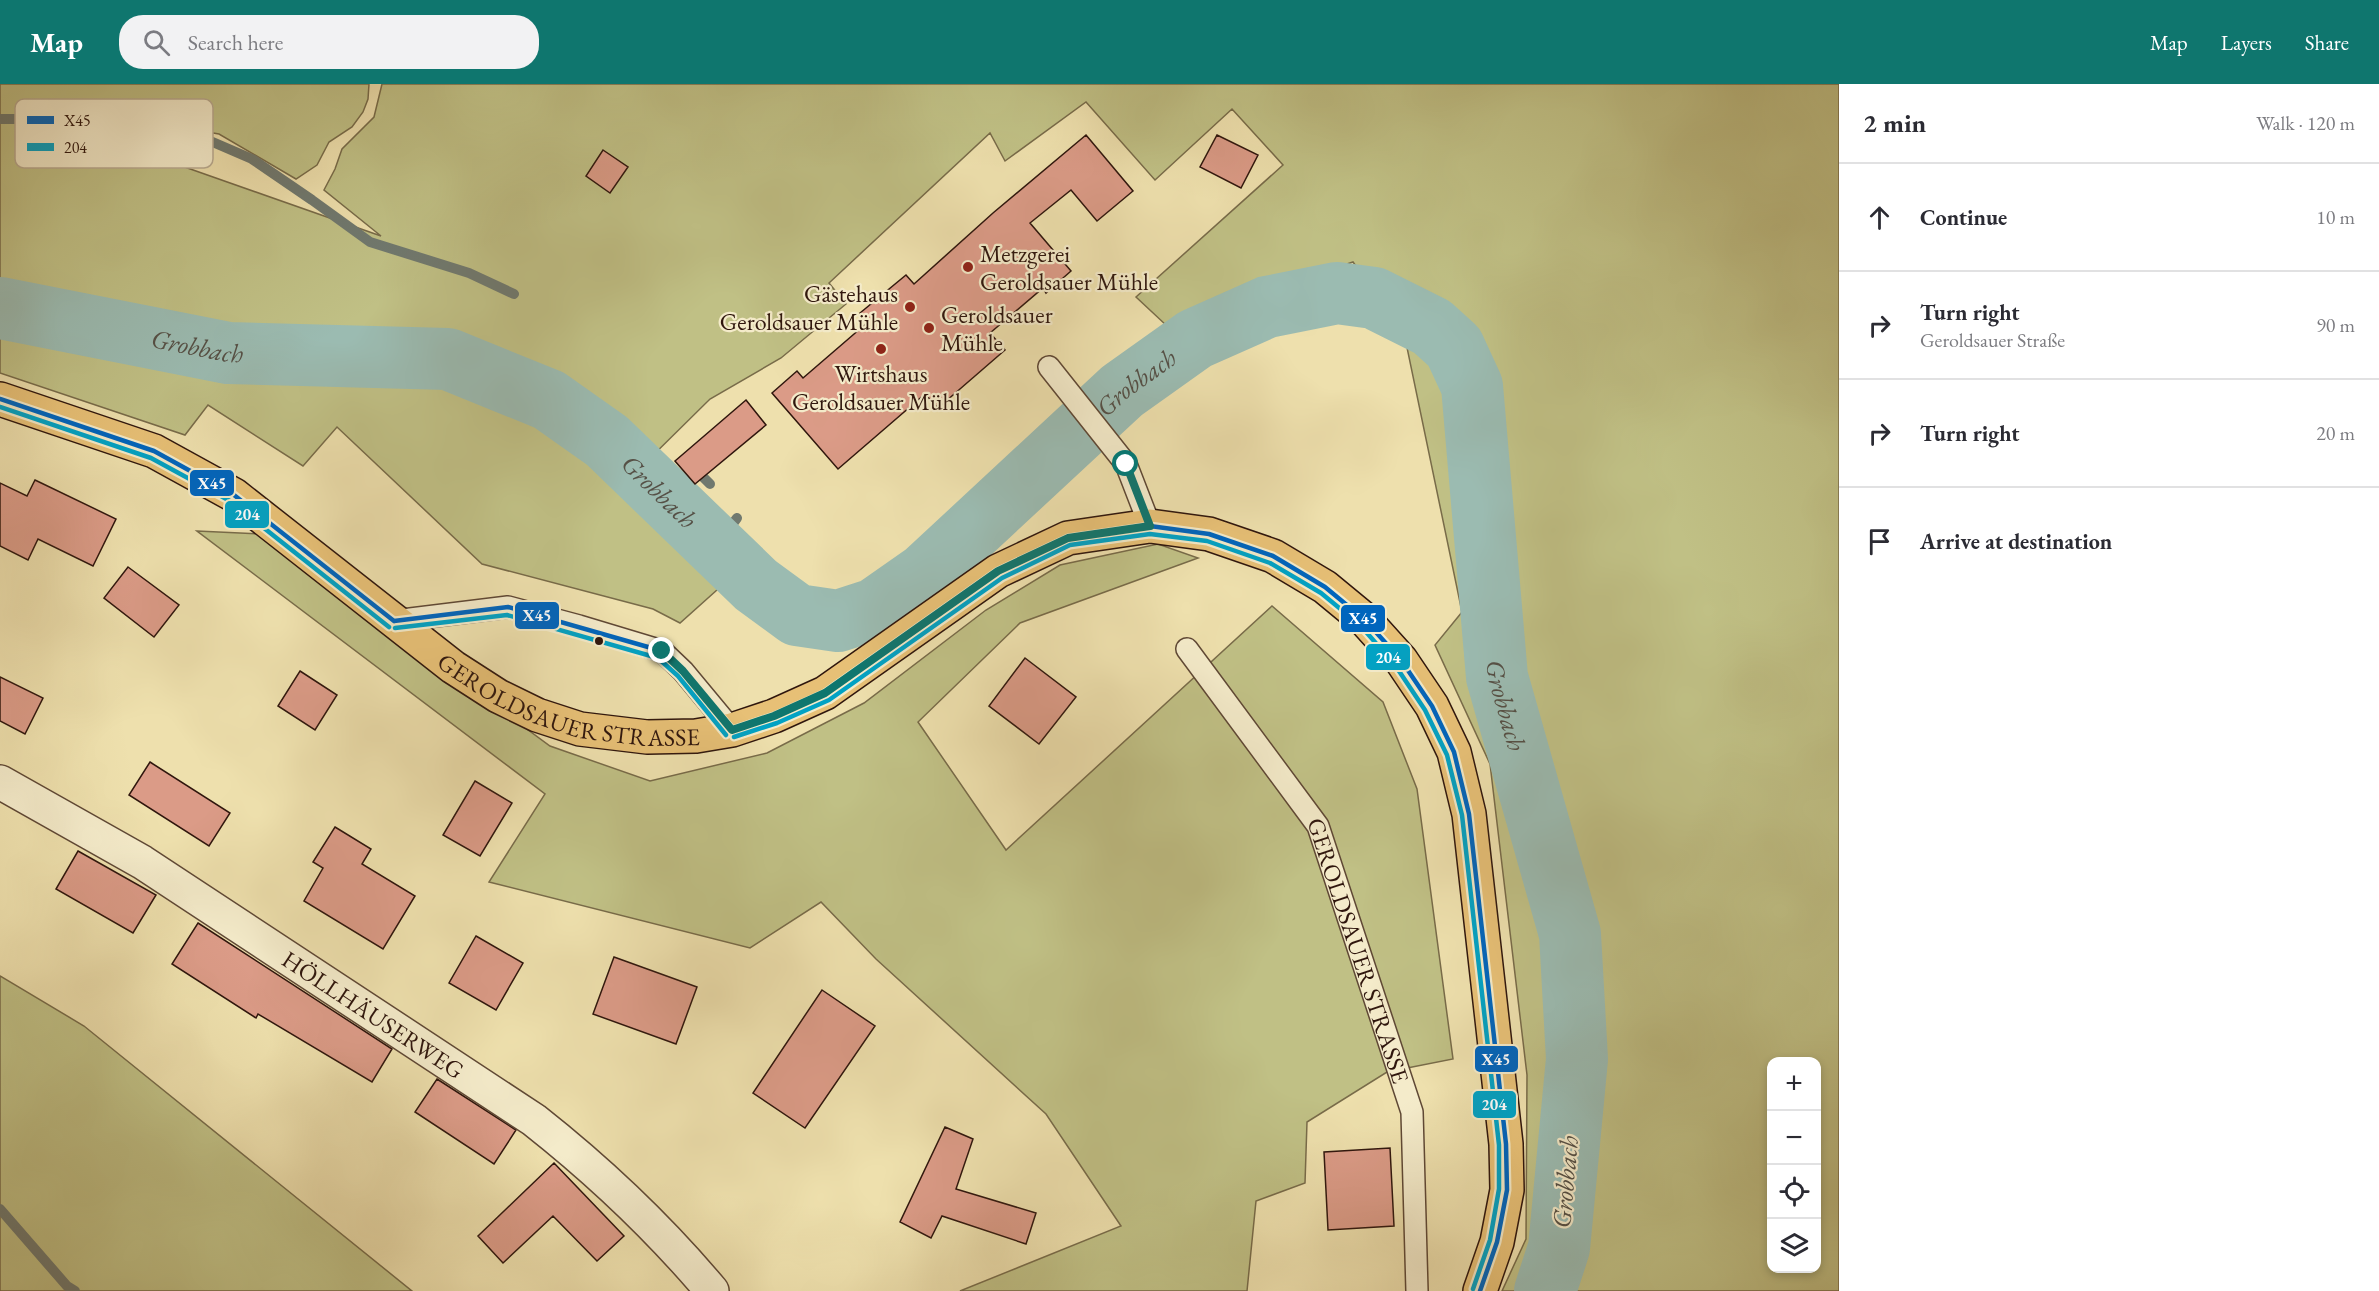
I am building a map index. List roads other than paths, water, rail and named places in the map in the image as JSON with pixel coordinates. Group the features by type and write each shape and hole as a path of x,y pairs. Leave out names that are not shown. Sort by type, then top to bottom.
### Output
{"main road":[{"name":"GEROLDSAUER STRASSE","path":"0,399 154,451 234,495 453,667 498,696 537,715 580,729 647,737 696,736 732,730 774,716 825,693 998,571 1068,538 1150,526 1209,534 1273,556 1325,587 1365,620 1401,660 1432,706 1455,752 1469,814 1506,1144 1505,1201 1497,1242 1480,1291"}],"street":[{"name":"HÖLLHÄUSERWEG","path":"0,782 142,862 534,1120 587,1162 636,1207 712,1291"}],"lane":[{"path":"1049,367 1126,464 1150,526"},
{"path":"394,621 508,607 662,651 683,671 732,730"},
{"name":"GEROLDSAUER STRASSE","path":"1187,649 1317,826 1412,1112 1417,1291"}],"waterway":[{"path":"0,119 15,119"},
{"path":"213,142 252,159 370,242 469,273 514,294"},
{"name":"Grobbach","path":"0,308 228,353 448,359 549,400 607,441 756,585 797,615 838,621 875,609 925,574 1122,391 1195,339 1267,307 1337,293 1374,298 1432,327 1454,347 1472,386 1497,677 1570,934 1577,1059 1559,1248 1545,1291"},
{"path":"695,469 710,484"},
{"path":"731,560 726,533 737,518"},
{"path":"0,1209 67,1286 75,1291"}],"place":[{"name":"Metzgerei Geroldsauer Mühle","path":"968,267"},
{"name":"Gästehaus Geroldsauer Mühle","path":"910,307"},
{"name":"Geroldsauer Mühle","path":"929,328"},
{"name":"Wirtshaus Geroldsauer Mühle","path":"881,349"}]}
